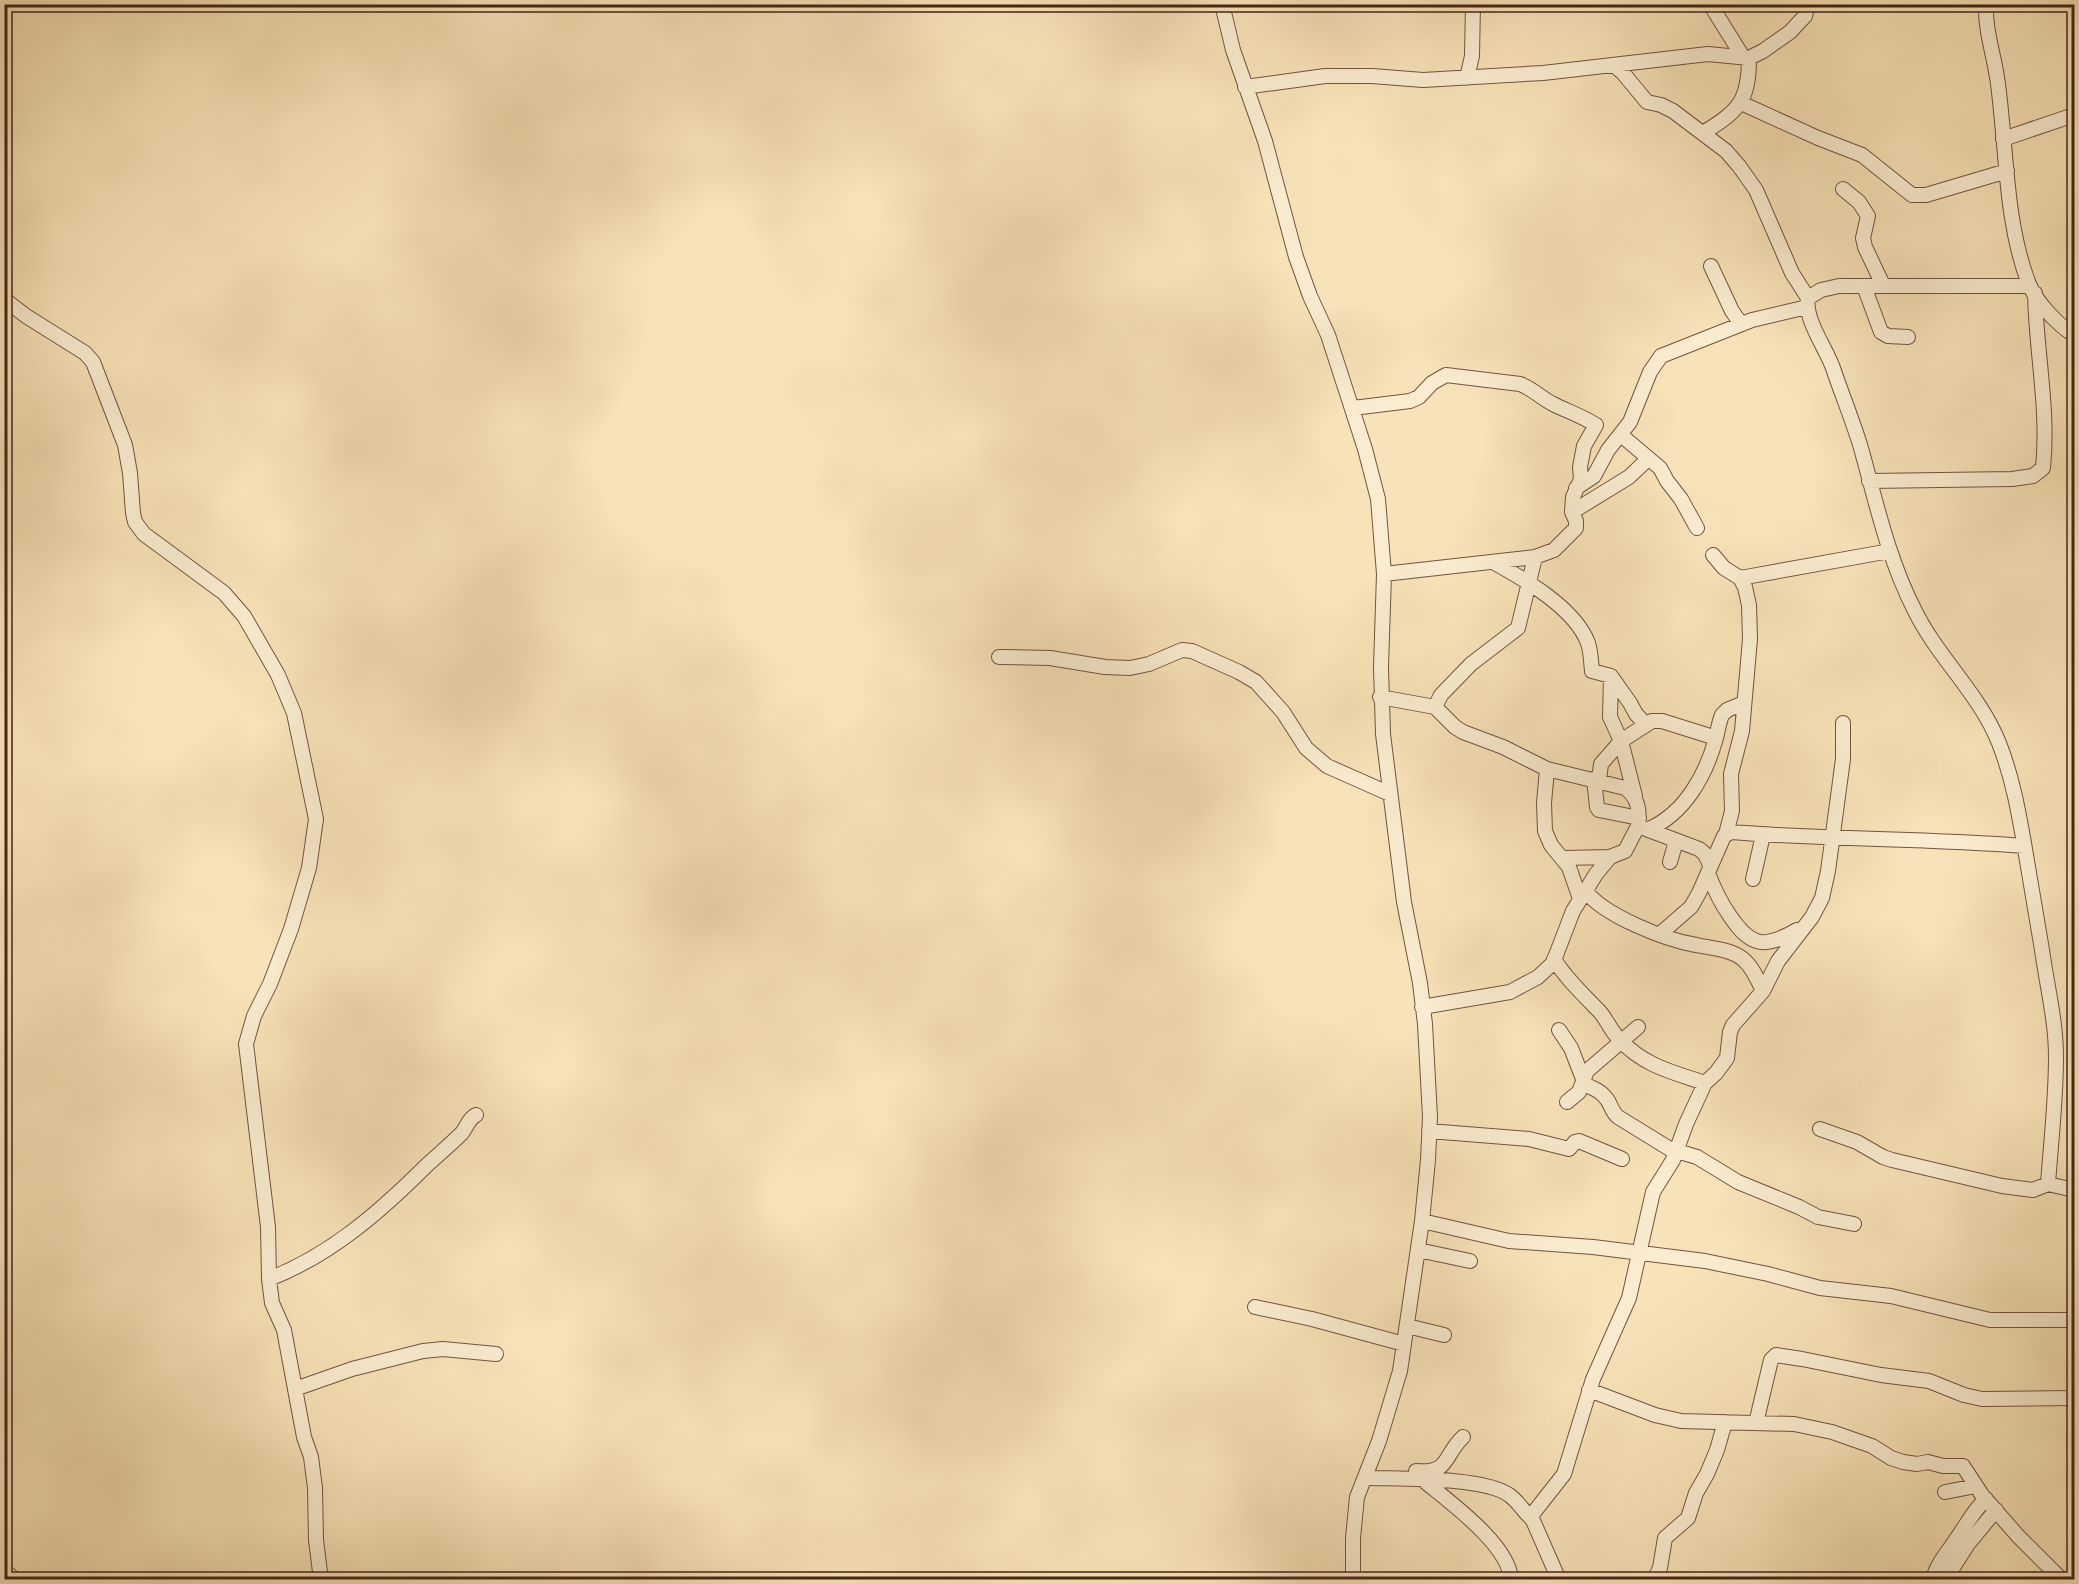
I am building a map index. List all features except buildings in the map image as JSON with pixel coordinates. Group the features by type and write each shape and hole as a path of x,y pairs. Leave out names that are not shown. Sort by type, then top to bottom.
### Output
{"street":[{"path":"1222,4 1233,50 1265,141 1296,257 1310,296 1328,335 1353,408 1378,499 1384,574 1380,697 1406,911 1420,983 1428,1076 1428,1160 1407,1326 1394,1394 1354,1518 1353,1580"},
{"path":"1467,78 1472,56 1473,4"},
{"path":"1702,133 1727,118 1741,103 1747,82 1746,57 1710,4"},
{"path":"1245,87 1325,76 1372,76 1423,80 1544,73 1708,54 1746,57 1763,51 1790,32 1805,16 1808,4"},
{"path":"1869,481 2012,479 2033,476 2043,468 2045,418 2032,290 2014,222 1986,4"},
{"path":"1614,66 1623,73 1647,102 1673,111 1726,151 1756,190 1807,303 1831,363 1860,448 1890,551 1913,608 1928,635 1983,709 1999,742 2018,806 2054,1026 2056,1056 2054,1116 2048,1184"},
{"path":"1741,103 1862,155 1912,195 1926,195 2007,171"},
{"path":"2003,139 2074,115"},
{"path":"1843,189 1859,202 1868,216 1863,241 1882,285"},
{"path":"1711,266 1731,311 1742,324"},
{"path":"1576,488 1594,476 1608,450 1633,416 1656,360 1673,351 1742,324 1807,303 1827,288 1882,285 2032,290"},
{"path":"1864,286 1881,332 1888,336 1908,337"},
{"path":"2032,290 2054,319 2074,335"},
{"path":"4,299 26,316 85,353 93,362 125,445 135,522 144,534 224,593 234,604 278,675 294,713 316,819 309,868 283,953 254,1016 246,1044 268,1227 272,1303 284,1330 304,1437 311,1458 321,1580"},
{"path":"4,313 26,316"},
{"path":"1353,408 1410,401 1419,397 1432,383 1446,375 1520,384 1532,389 1551,403 1596,425 1584,446 1580,467 1581,479 1573,497 1572,512 1576,521 1575,531 1554,550 1535,557 1384,574"},
{"path":"1621,435 1662,471 1697,528"},
{"path":"1572,512 1629,477 1648,459"},
{"path":"1740,578 1890,551"},
{"path":"1660,934 1688,912 1716,850 1726,834 1732,811 1731,774 1742,731 1750,621 1747,595 1740,578 1724,568 1713,555"},
{"path":"1435,707 1441,695 1454,680 1488,649 1518,628 1535,557"},
{"path":"1493,562 1530,582 1580,629 1588,644 1592,671 1611,676 1646,725"},
{"path":"999,657 1050,658 1105,667 1130,668 1149,664 1182,650 1192,651 1256,682 1283,712 1306,748 1327,766 1390,794"},
{"path":"1562,858 1610,857 1625,851 1642,824 1621,741 1610,717 1611,676"},
{"path":"1380,697 1435,707 1463,732 1494,743 1547,769 1625,788 1635,796"},
{"path":"1642,824 1665,821 1690,795 1702,776 1723,713 1744,703"},
{"path":"1716,738 1657,720 1646,725 1621,741 1601,764 1596,780 1597,807 1599,810 1642,824 1703,851 1718,897 1746,937 1768,942 1786,937 1802,928"},
{"path":"1532,1518 1532,1514 1564,1474 1589,1390 1629,1298 1653,1192 1677,1151 1686,1124 1705,1083 1727,1058 1733,1025 1763,991 1778,961 1812,917 1822,898 1828,871 1843,759 1843,723"},
{"path":"1547,769 1544,827 1551,845 1569,867 1583,895 1620,918 1660,934 1742,958 1753,971 1763,991"},
{"path":"1726,834 1731,832 1832,839 1947,840 2024,846"},
{"path":"1753,879 1763,835"},
{"path":"1670,862 1676,841"},
{"path":"1422,1007 1510,992 1538,976 1549,967 1554,959 1565,930 1583,895 1610,857"},
{"path":"1554,959 1621,1041 1657,1067 1705,1083"},
{"path":"1567,1102 1579,1092 1587,1071 1638,1028"},
{"path":"1558,1030 1575,1057 1587,1086 1596,1088 1603,1094 1618,1117 1670,1149 1697,1157 1728,1177 1818,1217 1854,1224"},
{"path":"269,1279 311,1260 361,1226 463,1132 469,1121 476,1115"},
{"path":"1820,1129 1857,1142 1883,1158 2013,1188 2033,1190 2048,1184 2074,1190"},
{"path":"1429,1131 1529,1139 1569,1149 1579,1141 1622,1159"},
{"path":"1422,1221 1509,1241 1593,1247 1705,1261 1820,1288 1891,1296 1990,1320 2074,1320"},
{"path":"1418,1250 1470,1261"},
{"path":"1256,1307 1312,1319 1404,1344"},
{"path":"1407,1326 1444,1335"},
{"path":"295,1389 352,1369 423,1351 459,1350 496,1354"},
{"path":"1756,1423 1771,1360 1776,1355 1881,1375 1929,1381 1964,1395 1982,1399 2074,1398"},
{"path":"1589,1390 1664,1418 1681,1421 1794,1424 1832,1432 1872,1446 1891,1458 1913,1464 1928,1462 1943,1466 1960,1465 1965,1468 1986,1499 2018,1536 2062,1580"},
{"path":"1654,1580 1660,1568 1665,1538 1688,1518 1696,1493 1717,1450 1725,1422"},
{"path":"1366,1480 1386,1472 1436,1470 1442,1466 1456,1443 1463,1437"},
{"path":"1366,1480 1423,1480 1478,1485 1510,1495 1532,1518 1559,1580"},
{"path":"1423,1480 1489,1539 1510,1570 1511,1580"},
{"path":"1945,1492 1976,1486"},
{"path":"1932,1580 1935,1571 1971,1514 1986,1499"},
{"path":"1945,1580 1968,1544 1996,1510"},
{"path":"4,1570 15,1580"}]}
